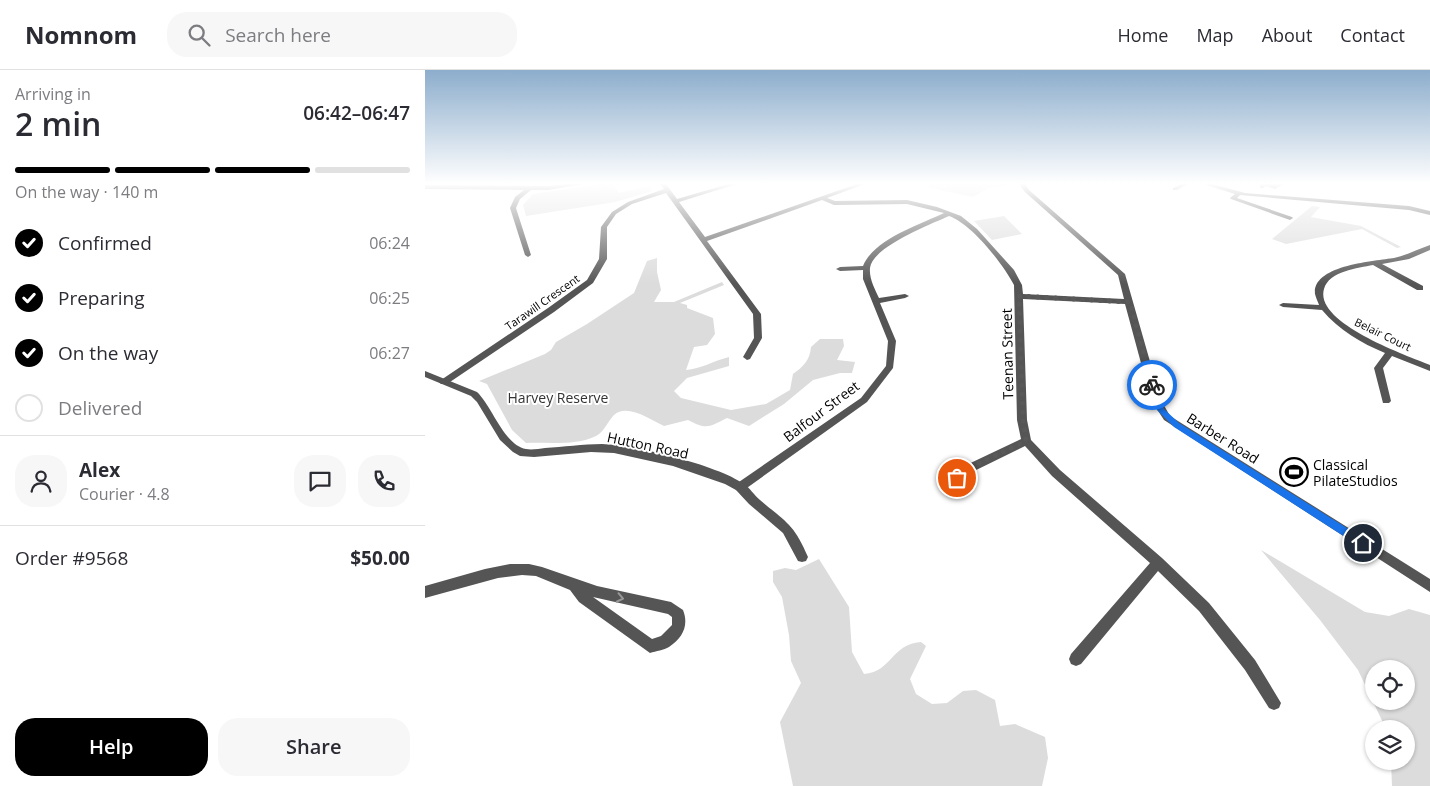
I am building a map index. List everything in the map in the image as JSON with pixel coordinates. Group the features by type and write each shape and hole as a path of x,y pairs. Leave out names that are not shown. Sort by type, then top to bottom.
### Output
{"street":[{"path":"516,217 528,255"},
{"name":"Tarawill Crescent","path":"444,382 551,310 590,281 603,258 604,227 611,217"},
{"path":"688,217 757,314 758,338 747,357"},
{"path":"703,240 766,217"},
{"path":"840,269 866,268 870,258 877,250 892,240 941,217"},
{"name":"Teenan Street","path":"958,217 967,222 1002,260 1015,278 1019,296 1023,420 1026,441"},
{"name":"Barber Road","path":"1057,217 1121,274 1157,400 1167,418 1430,586"},
{"path":"1283,305 1324,308 1319,292 1325,280 1339,272 1403,258 1430,247"},
{"path":"1376,264 1420,288"},
{"name":"Balfour Street","path":"740,487 864,400 891,366 892,340 867,279 866,268"},
{"path":"877,301 905,296"},
{"path":"1019,296 1130,302"},
{"name":"Belair Court","path":"1324,308 1345,328 1390,352 1430,368"},
{"path":"1386,401 1378,368 1390,352"},
{"name":"Hutton Road","path":"425,374 462,388 480,400 507,442 519,452 538,453 602,448 623,450 706,472 740,487 753,502 786,526 795,538 802,557"},
{"path":"957,478 963,471 1026,441 1056,473 1159,562 1204,608 1250,665 1274,703"},
{"path":"1076,659 1159,562"},
{"path":"425,592 507,571 524,569 544,572 573,584 611,596 671,608 678,614 679,628 665,642 650,646 584,598 573,584"}],"green space":[{"path":"1005,217 1022,234 992,240 974,221"},
{"path":"1298,217 1313,217 1361,226 1401,247 1397,248 1362,229 1286,244 1272,239"},
{"name":"Harvey Reserve","path":"657,258 657,272 661,290 654,302 674,302 722,282 724,285 680,303 687,305 687,308 713,318 715,334 707,345 694,347 686,370 729,357 729,366 687,378 674,391 681,398 731,410 766,404 790,390 793,374 805,363 811,347 820,339 843,339 844,346 837,360 855,362 852,373 840,373 813,380 784,404 749,426 727,418 708,426 688,420 664,426 639,414 625,411 614,415 601,432 588,439 561,443 526,443 512,430 487,384 479,381 545,354 551,350 556,342 634,293 647,261"},
{"path":"1261,550 1365,612 1389,616 1409,609 1430,615 1430,786 1392,786 1391,770 1415,770 1415,720 1382,720 1377,710 1415,710 1415,660 1365,660 1365,685 1358,670 1320,620"},
{"path":"819,559 849,607 852,652 864,674 881,668 903,648 921,642 926,646 910,679 916,694 932,704 947,703 963,691 976,690 995,700 1000,726 1015,724 1045,737 1048,758 1042,786 793,786 780,722 801,683 791,661 789,635 782,597 773,582 773,571 785,568 796,570"}],"way so far":[{"path":"957,478 963,471 1026,441 1023,420 1019,296 1130,302 1152,385"}],"place":[{"name":"Classical PilateStudios","path":"1294,472"}],"route":[{"path":"1152,385 1161,410 1167,418 1363,543"}]}
